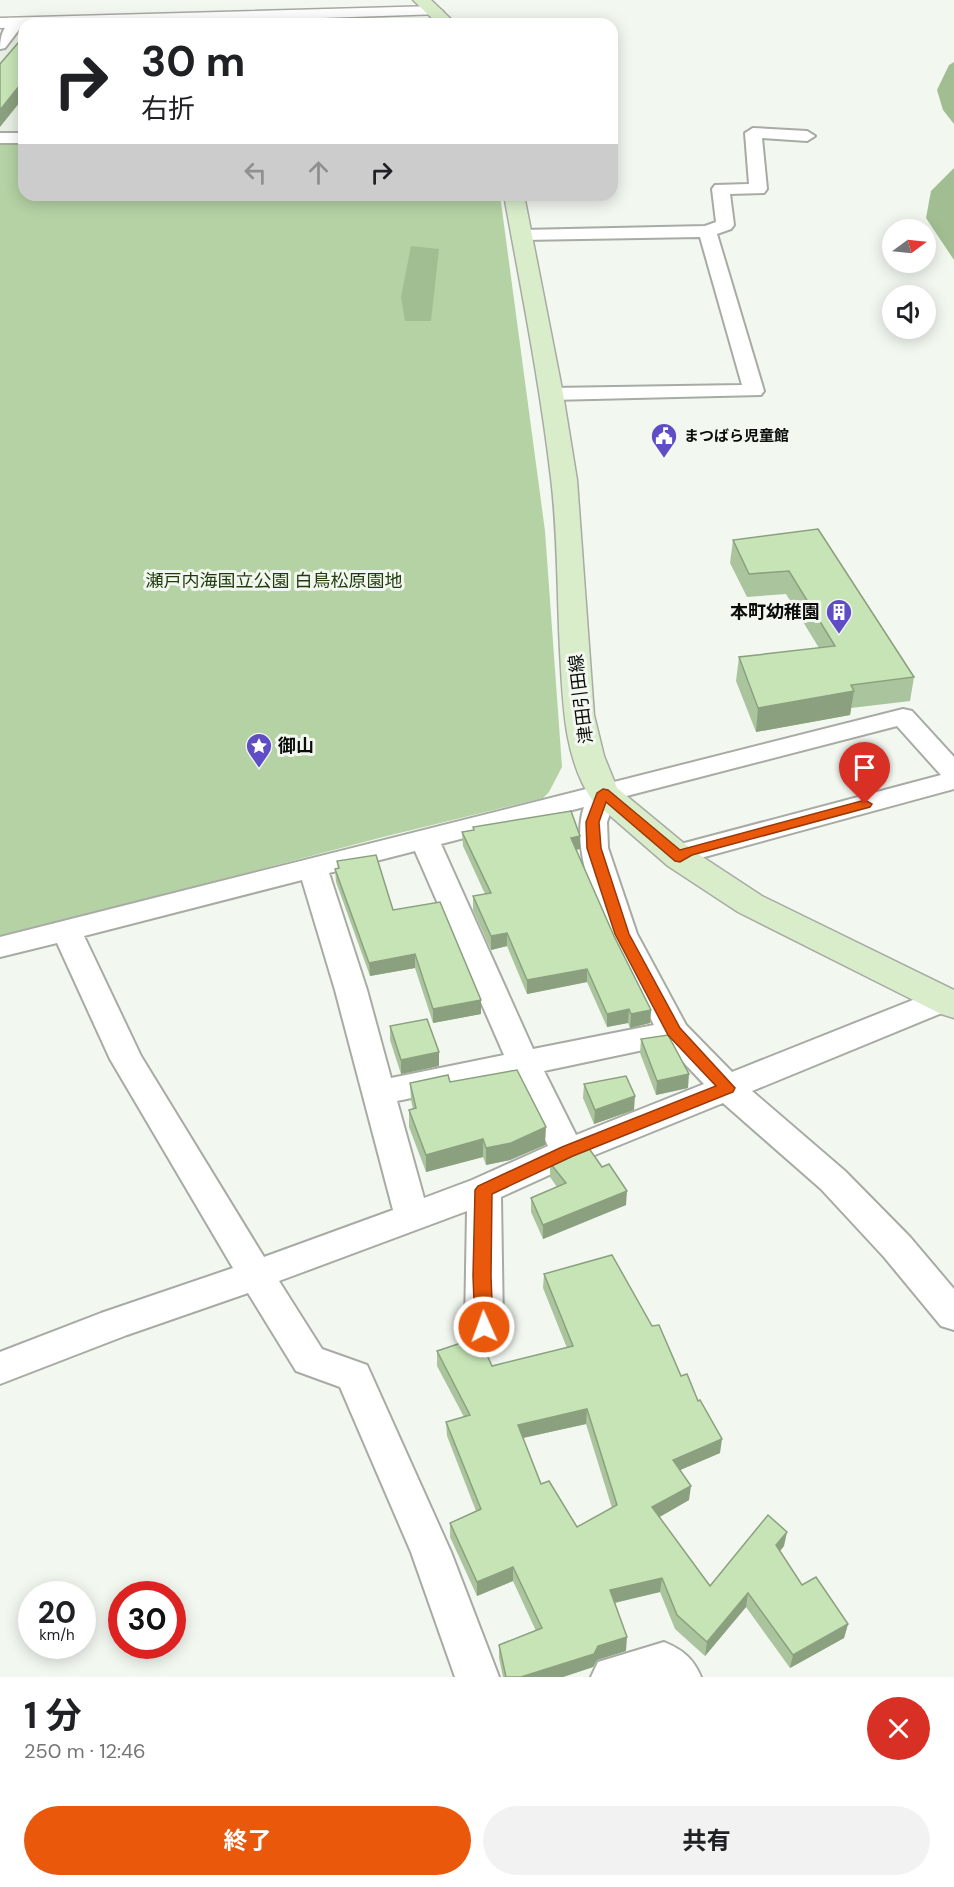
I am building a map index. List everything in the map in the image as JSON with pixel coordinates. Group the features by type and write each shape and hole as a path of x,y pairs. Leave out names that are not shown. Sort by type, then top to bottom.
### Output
{"main road":[{"path":"421,0 442,18"},
{"name":"津田引田線","path":"515,201 551,394 564,480 579,715 588,756 603,793 680,858 750,904 949,1002"}],"street":[{"path":"186,18 435,11"},
{"path":"0,45 8,23"},
{"path":"523,235 707,231 725,225 721,189 758,189 753,133 807,136"},
{"path":"0,138 18,138"},
{"path":"551,394 754,391 707,231"},
{"path":"0,948 903,717 954,773"},
{"path":"680,858 687,852 954,780"},
{"path":"603,793 592,822 594,848 622,934 674,1032 727,1088 833,1180 897,1247 954,1315"},
{"path":"424,839 524,1064 568,1152"},
{"path":"313,867 351,990 412,1217"},
{"path":"67,931 126,1059 309,1360 354,1376 432,1552 477,1677"},
{"path":"0,1368 114,1324 256,1275 484,1190 568,1152 949,1002"},
{"path":"377,1093 674,1032"},
{"path":"484,1190 482,1276 484,1327"},
{"path":"613,1677 664,1663 679,1677"}],"shaded area":[{"path":"18,31 18,132 0,132 0,51"},
{"path":"954,62 954,124 943,110 937,90 949,65"},
{"path":"954,168 954,260 936,233 936,219 926,218 931,191"},
{"path":"411,246 439,249 431,321 405,321 401,297"}],"green space":[{"name":"瀬戸内海国立公園 白鳥松原園地","path":"0,141 18,141 18,201 501,201 545,531 562,767 549,792 543,798 383,837 0,938"}],"building":[{"path":"18,43 18,88 0,110 0,64"},
{"path":"818,529 914,677 851,685 854,691 758,708 739,657 835,646 789,571 749,574 733,540"},
{"path":"571,811 580,836 571,838 614,936 651,1010 631,1014 629,1009 607,1014 587,969 527,980 507,933 491,936 473,896 491,893 462,832 474,830 473,827"},
{"path":"376,855 393,910 440,902 481,1000 433,1009 415,954 369,963 335,869 339,868 337,861"},
{"path":"427,1019 439,1052 401,1060 390,1026"},
{"path":"668,1035 689,1074 657,1081 641,1039"},
{"path":"517,1070 546,1127 511,1143 486,1148 483,1139 426,1155 409,1110 416,1108 410,1083 448,1075 450,1082"},
{"path":"626,1076 635,1096 595,1110 584,1084"},
{"path":"588,1147 602,1167 609,1164 627,1191 543,1225 531,1198 566,1183 550,1163"},
{"path":"612,1255 652,1326 659,1325 681,1376 687,1374 698,1401 700,1400 722,1439 673,1460 691,1486 652,1507 710,1586 768,1515 787,1532 776,1545 802,1585 816,1577 848,1624 793,1655 748,1593 707,1642 677,1615 662,1578 610,1590 627,1637 598,1646 594,1654 521,1677 506,1677 499,1645 542,1628 513,1567 477,1582 450,1523 481,1509 446,1422 470,1415 437,1351 479,1337 492,1366 573,1346 544,1274","holes":["587,1409 617,1505 577,1527 549,1481 541,1484 518,1425"]}],"place":[{"name":"まつばら児童館","path":"664,459"},
{"name":"本町幼稚園","path":"839,635"},
{"name":"御山","path":"259,769"}],"route":[{"path":"484,1327 482,1276 484,1190 568,1152 727,1088 674,1032 622,934 594,848 592,822 603,793 680,858 687,852 865,804"}]}
